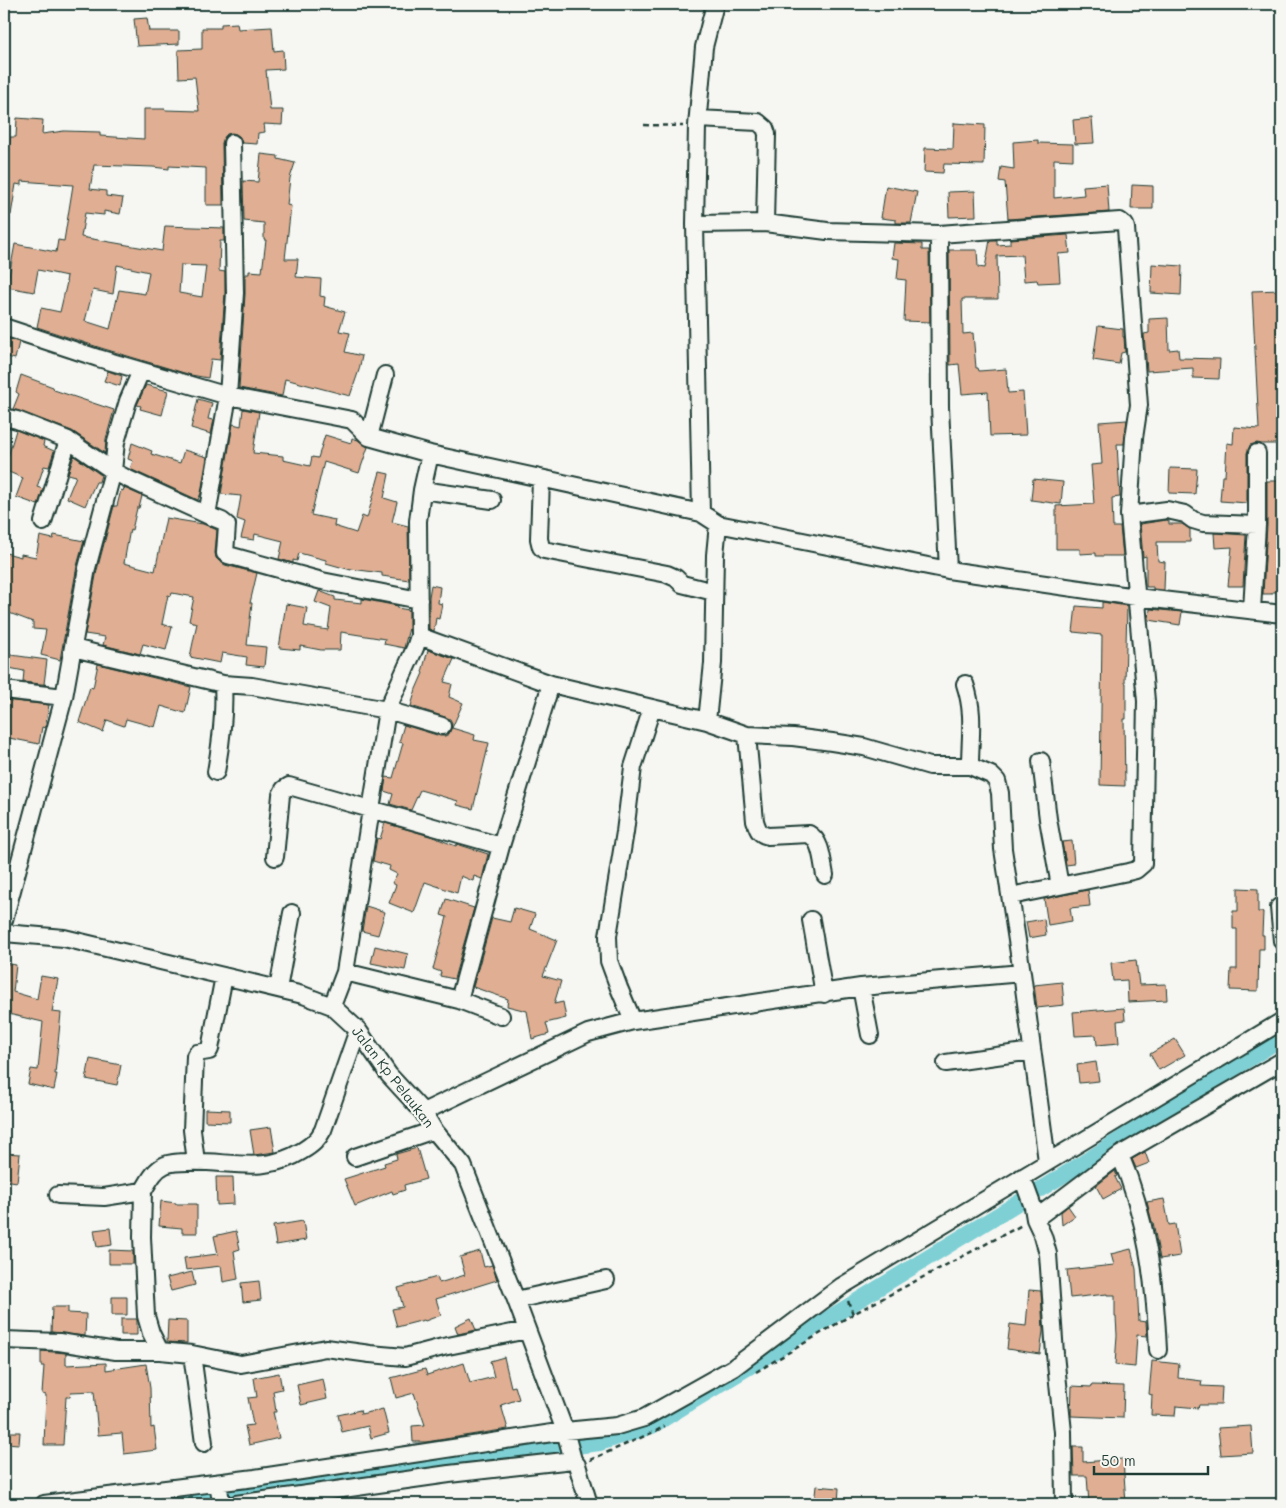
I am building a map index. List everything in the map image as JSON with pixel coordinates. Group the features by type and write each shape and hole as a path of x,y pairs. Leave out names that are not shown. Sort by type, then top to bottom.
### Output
{"street":[{"path":"701,513 695,224 697,122 704,47 715,4"},
{"path":"697,122 758,122 765,128 768,134 765,223"},
{"path":"206,515 228,396 235,293 232,143"},
{"path":"695,224 765,223 827,230 939,234 1120,220 1125,224 1139,405 1134,438 1129,515 1146,702 1143,864 1136,870 1128,872 1011,896"},
{"path":"939,234 940,407 948,570"},
{"path":"4,327 98,358 228,396 352,420 369,437 430,454 701,513 718,524 948,570 1136,597 1282,614"},
{"path":"4,920 64,697 87,568 113,472 116,442 121,423 141,371"},
{"path":"369,437 386,375"},
{"path":"4,417 17,420 68,440 113,472 222,521 227,525 225,553 228,555 322,581 419,600"},
{"path":"43,522 68,440"},
{"path":"1252,610 1257,525 1257,453"},
{"path":"332,1006 345,972 387,710 419,636 418,521 422,490 430,454"},
{"path":"541,479 539,539 541,548 544,550 667,574 676,578 682,584 714,592"},
{"path":"422,490 492,500"},
{"path":"1129,515 1167,510 1185,514 1203,524 1257,525"},
{"path":"707,721 713,663 715,555 718,524"},
{"path":"419,636 551,684 707,721 747,736 793,737 864,747 930,766 970,766 991,775 997,782 1000,793 1003,849 1047,1161"},
{"path":"72,648 223,684 252,686 387,710 442,726"},
{"path":"216,772 223,733 223,684"},
{"path":"458,1000 501,846 551,684"},
{"path":"965,684 970,697 972,714 970,766"},
{"path":"4,690 64,697"},
{"path":"633,1021 618,988 609,961 608,936 624,840 633,767 652,708"},
{"path":"747,736 755,821 759,832 768,836 808,834 814,837 818,844 825,875"},
{"path":"1041,761 1048,819 1060,886"},
{"path":"276,856 281,795 284,789 289,786 501,846"},
{"path":"1279,907 1282,941"},
{"path":"278,988 292,913"},
{"path":"811,920 824,994"},
{"name":"Jalan Kp Pelaukan","path":"4,933 64,938 278,988 332,1006 358,1030 389,1075 423,1112 434,1130 463,1165 516,1300 575,1462"},
{"path":"345,972 458,1000 501,1016"},
{"path":"423,1112 588,1032 633,1021 861,987 1022,973"},
{"path":"196,1162 192,1130 195,1056 197,1053 209,1051 210,1049 224,976"},
{"path":"861,987 870,1035"},
{"path":"224,1496 502,1441 618,1426 644,1418 733,1368 842,1286 1282,1021"},
{"path":"160,1350 151,1333 146,1316 142,1238 143,1191 152,1175 164,1165 172,1163 196,1162 241,1166 269,1164 294,1156 312,1145 319,1138 323,1130 358,1030"},
{"path":"946,1063 1032,1051"},
{"path":"1032,1206 1282,1061"},
{"path":"355,1157 434,1130"},
{"path":"1120,1155 1134,1190 1144,1226 1156,1303 1158,1350"},
{"path":"1022,1177 1048,1254 1063,1432 1064,1504"},
{"path":"58,1195 104,1197 143,1191"},
{"path":"516,1300 606,1280"},
{"path":"4,1340 59,1342 116,1350 160,1350 192,1354 241,1364 326,1348 405,1357 443,1347 527,1330"},
{"path":"192,1354 204,1443"},
{"path":"502,1441 507,1467"},
{"path":"44,1504 224,1496 507,1467 575,1462 589,1504"}],"path":[{"path":"644,125 697,122"},
{"path":"754,1373 1032,1206"},
{"path":"852,1309 853,1314"},
{"path":"575,1462 656,1431 672,1422"}],"building":[{"path":"147,18 149,31 179,31 179,44 137,46 134,19"},
{"path":"237,23 238,29 272,27 274,51 283,50 284,69 266,70 270,110 283,110 282,125 264,124 265,132 258,133 257,144 242,143 240,137 232,133 227,134 224,138 222,143 223,205 206,205 206,168 169,166 169,169 94,165 90,189 106,191 106,196 123,198 120,214 104,211 104,215 85,213 81,237 162,251 165,226 224,228 224,241 220,241 219,271 225,272 220,360 211,359 208,378 191,375 37,327 41,308 60,312 67,276 38,270 34,292 7,287 15,244 56,252 58,240 64,241 73,185 21,181 21,185 16,184 11,215 4,214 4,163 8,163 10,137 16,137 17,118 43,120 42,134 64,131 100,132 100,136 144,139 144,109 199,111 195,77 179,78 178,50 202,49 202,28 221,28 221,24","holes":["117,265 149,272 145,294 119,290 110,329 85,321 93,290 113,294","181,265 206,266 202,297 179,293"]},
{"path":"1092,118 1094,143 1075,144 1073,120"},
{"path":"954,123 985,125 984,165 944,164 943,173 924,172 925,148 953,149"},
{"path":"1038,140 1038,143 1073,144 1073,160 1054,159 1054,198 1084,195 1083,186 1107,184 1109,212 1008,219 1005,182 999,181 1001,167 1014,169 1013,142"},
{"path":"261,154 278,156 278,159 295,163 290,178 287,205 291,206 285,259 298,259 296,277 321,279 320,296 325,297 324,306 345,312 339,331 350,333 345,352 362,356 350,396 285,379 282,396 239,388 245,274 249,274 249,271 262,272 266,240 264,240 264,223 244,221 243,181 258,182"},
{"path":"1132,185 1153,186 1153,209 1131,209"},
{"path":"886,186 917,192 911,223 896,223 896,220 881,218"},
{"path":"975,191 976,216 949,217 948,192"},
{"path":"1068,235 1070,253 1058,254 1060,282 1038,283 1037,280 1024,281 1022,255 997,256 998,299 962,299 963,334 973,333 976,368 979,371 1006,369 1008,393 1023,392 1026,435 990,436 988,392 962,394 959,364 950,365 949,250 977,250 978,267 985,268 990,240 997,240 997,245 1010,244 1010,239"},
{"path":"894,243 922,244 922,250 929,250 930,322 904,321 906,280 897,279 899,259 892,258"},
{"path":"1152,264 1182,266 1181,295 1151,293"},
{"path":"1282,290 1282,302 1278,303 1280,342 1282,342 1282,444 1257,443 1250,445 1247,453 1247,503 1220,501 1222,476 1225,476 1227,443 1233,444 1234,427 1259,429 1252,291"},
{"path":"1168,318 1169,350 1178,349 1179,358 1220,359 1219,379 1193,378 1193,368 1147,371 1144,334 1149,333 1149,319"},
{"path":"1098,326 1123,329 1125,352 1121,353 1119,364 1093,360"},
{"path":"6,338 19,342 15,359 4,356"},
{"path":"108,371 122,376 120,386 104,381"},
{"path":"21,375 53,387 54,390 114,410 106,439 105,453 72,431 13,409 19,394 16,392"},
{"path":"146,385 168,391 162,415 140,409 141,406 137,405"},
{"path":"198,399 212,403 208,419 214,420 211,434 191,428"},
{"path":"243,409 259,412 253,453 283,456 283,460 310,466 312,457 318,458 325,435 351,443 352,438 368,447 359,473 324,462 311,515 335,520 334,526 356,533 362,516 367,518 380,472 389,474 384,498 397,502 392,522 408,526 409,580 382,576 382,573 351,570 326,563 326,560 299,553 297,561 293,560 293,563 279,559 283,541 255,534 254,540 241,538 245,522 237,519 241,496 221,494 233,424 241,426"},
{"path":"1127,420 1124,444 1117,444 1120,497 1112,498 1113,527 1120,527 1123,556 1096,556 1096,553 1080,554 1080,549 1056,549 1056,506 1094,504 1091,465 1102,464 1099,422"},
{"path":"16,430 44,441 43,446 54,451 49,467 44,466 37,487 43,489 38,505 16,497 23,478 4,470"},
{"path":"132,443 152,451 151,454 180,463 184,450 207,457 201,493 198,500 130,469 133,461 128,459"},
{"path":"74,456 101,475 85,506 67,498 76,476 68,474"},
{"path":"1170,468 1197,469 1195,494 1169,493"},
{"path":"1033,479 1063,482 1061,504 1031,500"},
{"path":"1267,481 1282,481 1282,592 1272,592 1272,594 1263,594 1267,525"},
{"path":"124,488 142,496 132,530 130,529 124,563 155,571 166,518 203,524 217,530 216,558 225,565 257,573 250,603 252,603 247,645 266,647 264,667 246,665 247,657 222,653 220,663 190,657 197,623 189,621 194,597 172,593 171,596 168,595 162,624 172,627 166,650 143,644 140,654 103,645 105,637 85,634 97,570 114,506 117,506 121,490 123,491"},
{"path":"1167,520 1169,524 1182,524 1190,529 1190,542 1157,542 1158,561 1165,562 1164,590 1153,589 1153,587 1146,587 1146,556 1143,557 1140,524"},
{"path":"1214,533 1246,535 1243,586 1228,586 1232,547 1215,548"},
{"path":"54,535 84,541 77,566 60,660 41,655 46,630 33,629 33,622 4,611 4,559 6,553 21,557 21,554 36,557 40,536 53,539"},
{"path":"431,585 440,587 438,603 442,604 439,619 436,618 434,631 429,629"},
{"path":"319,591 335,597 335,600 362,603 362,599 409,610 409,628 404,648 384,644 385,639 341,632 340,650 321,650 300,646 300,650 279,648 286,604 307,608 304,626 328,630 331,608 315,602"},
{"path":"1102,602 1127,606 1126,719 1124,719 1125,786 1100,785 1102,635 1073,632 1076,606 1102,608"},
{"path":"1150,609 1182,612 1180,625 1149,620"},
{"path":"428,650 454,659 444,682 452,684 449,697 463,703 452,728 475,735 474,740 489,743 473,809 457,805 458,801 420,790 411,810 390,804 393,794 384,791 386,777 393,778 403,743 399,742 404,725 440,736 449,734 451,729 452,723 450,719 411,706 423,673"},
{"path":"4,654 47,660 44,684 50,685 23,682 24,671 4,667"},
{"path":"98,664 191,687 185,713 161,706 155,727 126,719 124,726 107,720 103,732 79,722 90,687 93,688"},
{"path":"4,700 49,705 45,728 42,727 39,744 4,737 6,713 4,712"},
{"path":"385,823 456,846 457,844 488,854 482,879 474,876 473,881 461,876 457,893 425,882 414,913 389,903 396,885 392,883 397,874 389,870 390,866 373,861 377,838 380,839"},
{"path":"1072,841 1074,864 1066,865 1062,842"},
{"path":"1238,888 1258,889 1258,912 1263,912 1262,935 1264,935 1264,949 1259,949 1258,991 1230,990 1231,969 1237,969 1237,929 1233,929 1233,911 1238,911"},
{"path":"1088,890 1090,906 1070,908 1072,921 1048,925 1044,899"},
{"path":"446,899 474,908 454,979 440,976 441,972 433,969 447,917 441,915"},
{"path":"366,906 385,912 378,935 362,931"},
{"path":"514,908 535,914 530,929 557,940 543,976 561,981 554,1004 563,1002 566,1018 546,1023 549,1034 532,1039 527,1011 507,1006 508,999 473,987 492,918 510,922"},
{"path":"1044,919 1046,935 1029,938 1026,922"},
{"path":"375,946 408,954 405,970 371,963"},
{"path":"1136,960 1139,985 1166,984 1167,1000 1128,1002 1127,980 1113,981 1111,963"},
{"path":"4,963 16,965 13,992 37,999 41,976 58,979 52,1012 61,1013 55,1074 57,1074 54,1090 28,1084 31,1069 38,1070 43,1022 4,1013"},
{"path":"1062,982 1064,1005 1037,1008 1034,985"},
{"path":"1124,1008 1125,1020 1117,1021 1119,1043 1097,1045 1096,1035 1075,1036 1073,1012"},
{"path":"1175,1039 1185,1055 1159,1070 1150,1054"},
{"path":"90,1059 121,1065 117,1085 86,1079"},
{"path":"1096,1062 1099,1081 1079,1083 1077,1065"},
{"path":"205,1109 230,1110 230,1122 205,1121"},
{"path":"271,1127 275,1152 254,1155 250,1130"},
{"path":"417,1148 426,1179 404,1185 405,1190 393,1194 392,1191 355,1206 344,1179 385,1166 384,1163 397,1159 396,1154"},
{"path":"1145,1152 1149,1163 1136,1168 1132,1159"},
{"path":"4,1153 20,1154 17,1182 4,1180"},
{"path":"1115,1171 1117,1176 1115,1177 1121,1189 1103,1199 1096,1186"},
{"path":"216,1177 233,1177 234,1204 217,1205"},
{"path":"1164,1199 1169,1225 1175,1224 1180,1256 1160,1259 1147,1202"},
{"path":"161,1201 176,1204 197,1204 197,1233 182,1233 182,1228 159,1226"},
{"path":"1068,1206 1075,1216 1062,1225 1061,1212"},
{"path":"303,1221 306,1240 276,1245 273,1226"},
{"path":"110,1228 112,1245 97,1247 94,1230"},
{"path":"236,1231 240,1249 234,1251 238,1279 223,1282 221,1266 186,1270 184,1258 218,1254 214,1236"},
{"path":"1131,1249 1136,1269 1139,1321 1146,1322 1147,1336 1137,1335 1135,1367 1115,1365 1117,1335 1115,1295 1107,1294 1070,1298 1067,1270 1114,1265 1111,1254"},
{"path":"109,1250 133,1251 133,1264 109,1264"},
{"path":"480,1251 484,1267 492,1265 497,1280 436,1299 441,1315 425,1321 397,1327 392,1309 403,1307 398,1288 437,1277 439,1283 465,1275 460,1257"},
{"path":"192,1272 195,1285 171,1291 167,1278"},
{"path":"259,1281 261,1300 243,1302 241,1283"},
{"path":"1029,1290 1041,1291 1043,1331 1040,1354 1007,1349 1010,1324 1026,1326"},
{"path":"112,1297 127,1297 127,1315 112,1315"},
{"path":"52,1307 68,1307 68,1313 86,1314 85,1336 51,1332"},
{"path":"471,1318 476,1330 458,1334 455,1326"},
{"path":"121,1319 137,1319 137,1335 121,1335"},
{"path":"168,1320 187,1321 187,1343 167,1342"},
{"path":"41,1351 66,1353 66,1365 106,1363 106,1370 146,1364 150,1388 151,1428 154,1427 157,1450 124,1454 122,1433 98,1435 94,1391 71,1392 70,1397 66,1397 63,1445 44,1445 46,1395 42,1394 44,1366 41,1366"},
{"path":"504,1357 511,1387 515,1386 519,1399 501,1405 508,1429 426,1442 413,1442 412,1426 425,1425 414,1393 396,1398 391,1378 425,1369 427,1375 464,1363 470,1383 494,1377 490,1361"},
{"path":"1152,1361 1179,1364 1178,1378 1202,1381 1201,1386 1222,1387 1221,1405 1199,1405 1198,1408 1176,1406 1175,1416 1151,1415 1152,1395 1149,1394"},
{"path":"279,1373 282,1389 273,1391 276,1412 273,1412 279,1438 249,1445 245,1426 253,1425 248,1398 257,1397 254,1378"},
{"path":"323,1379 327,1399 301,1405 297,1385"},
{"path":"1092,1385 1124,1386 1123,1418 1071,1416 1072,1386 1091,1387"},
{"path":"383,1409 389,1433 371,1438 368,1426 342,1432 338,1415 360,1410 361,1414"},
{"path":"1251,1426 1253,1453 1221,1455 1218,1428"},
{"path":"4,1432 20,1432 19,1444 4,1443"},
{"path":"1073,1447 1083,1447 1083,1462 1123,1459 1126,1504 1089,1504 1087,1476 1074,1476"},
{"path":"816,1486 839,1488 838,1504 814,1504"}],"waterway":[{"path":"152,1504 600,1443 652,1426 1070,1171 1282,1038"}]}
